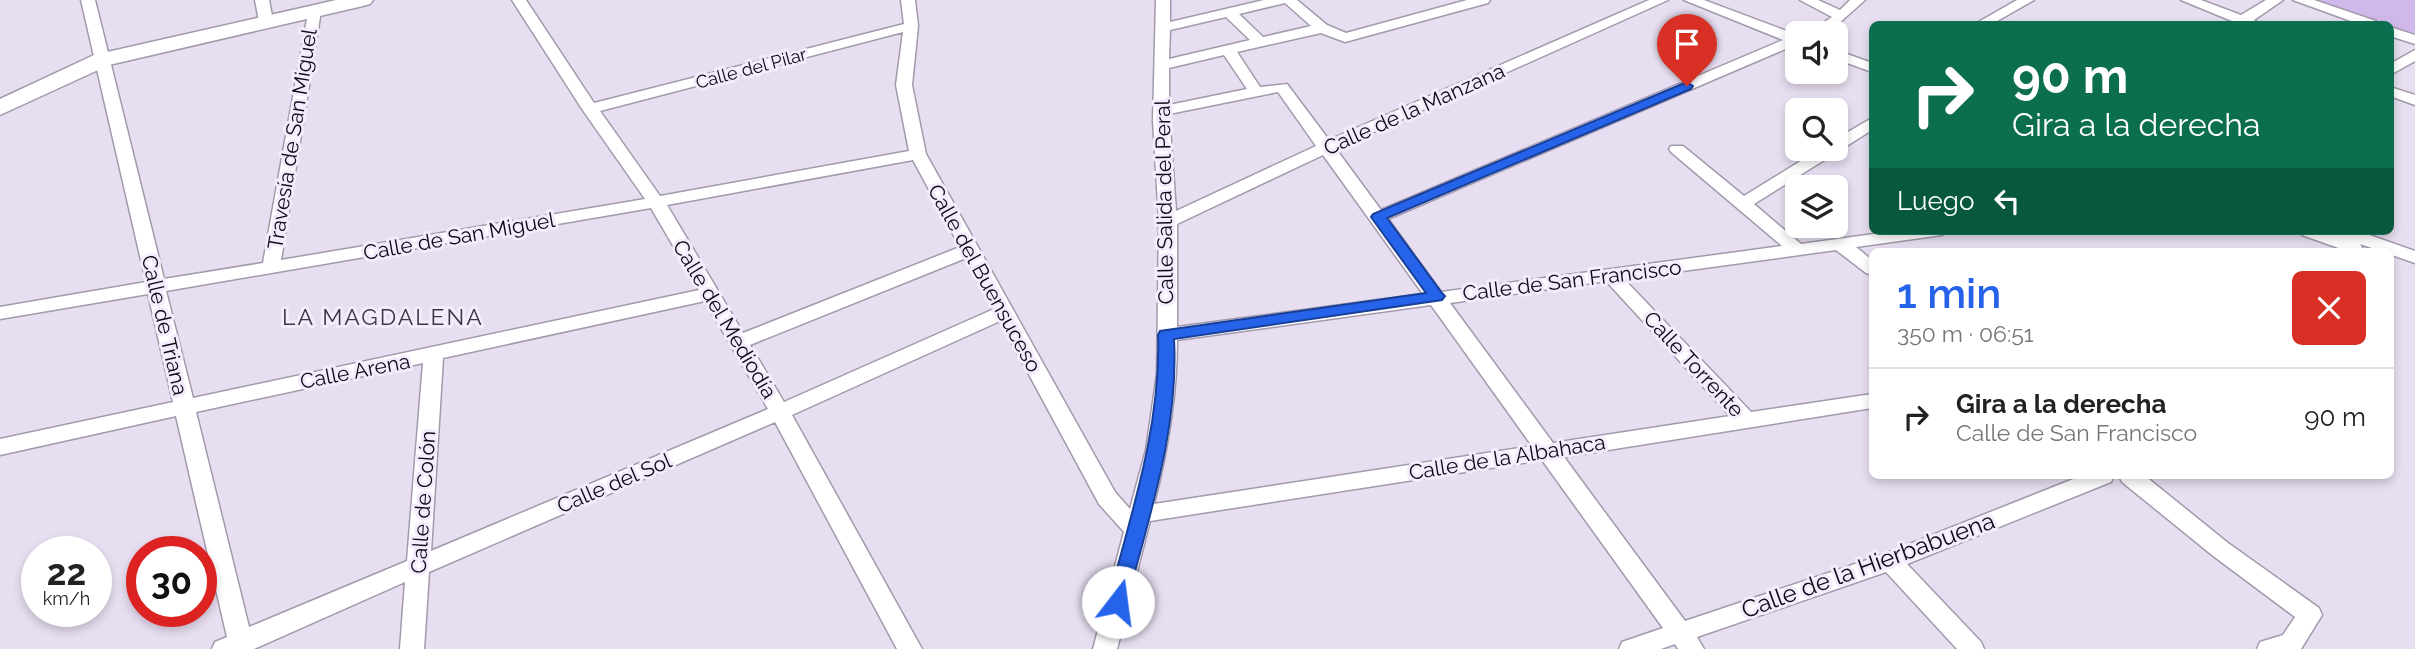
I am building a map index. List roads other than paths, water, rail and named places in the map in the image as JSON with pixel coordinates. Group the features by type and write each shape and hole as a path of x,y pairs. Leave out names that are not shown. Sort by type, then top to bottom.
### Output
{"street":[{"name":"Calle de Triana","path":"88,0 184,405 235,647"},
{"path":"0,108 102,60 264,10 314,11 363,0"},
{"name":"Calle del Mediodía","path":"519,0 590,109 656,202 780,412 910,649"},
{"name":"Calle del Buensuceso","path":"908,0 911,26 904,85 918,154 1107,498 1139,522"},
{"name":"Calle Salida del Peral","path":"1105,649 1157,450 1167,374 1168,221 1162,111 1163,0"},
{"path":"1162,28 1282,0"},
{"path":"1289,0 1322,28 1345,38 1459,3 1483,0"},
{"name":"Calle de la Manzana","path":"1168,221 1326,147 1661,0"},
{"path":"1691,0 1785,35"},
{"path":"1807,0 1842,16"},
{"path":"1836,21 1858,0"},
{"path":"1988,21 2027,0"},
{"path":"2188,0 2239,21"},
{"path":"2247,21 2276,0"},
{"path":"2300,0 2362,21"},
{"name":"Travesía de San Miguel","path":"271,267 314,11"},
{"path":"1228,12 1259,41"},
{"name":"Calle del Pilar","path":"590,109 911,26"},
{"path":"1162,65 1322,28"},
{"path":"2394,32 2415,40"},
{"path":"1378,217 1785,45"},
{"path":"1227,49 1256,92"},
{"path":"2394,68 2415,54"},
{"path":"1848,59 1869,67"},
{"path":"1162,111 1282,87 1437,296 1685,641"},
{"path":"2394,92 2415,100"},
{"path":"1848,138 1869,124"},
{"path":"1677,149 1799,251"},
{"name":"Calle de San Miguel","path":"0,313 656,202 918,154"},
{"path":"1744,203 1812,161"},
{"name":"Calle de San Francisco","path":"1166,335 1437,296 1611,276 1906,235"},
{"path":"2319,235 2355,248"},
{"path":"2353,235 2390,248"},
{"path":"1840,244 1869,267"},
{"path":"738,343 970,250"},
{"path":"2394,250 2415,257"},
{"path":"2394,262 2415,270"},
{"name":"Calle Torrente","path":"1611,276 1748,422"},
{"name":"Calle Arena","path":"0,447 184,405 433,355 709,295"},
{"name":"Calle del Sol","path":"235,647 780,412 1003,312"},
{"name":"Calle de Colón","path":"412,649 433,355"},
{"name":"Calle de la Albahaca","path":"1139,522 1549,451 1869,402"},
{"name":"Calle de la Hierbabuena","path":"1631,649 1685,641 2095,479"},
{"path":"2134,479 2310,615 2291,643 2269,649"},
{"path":"1890,561 1972,649"}],"district":[{"name":"LA MAGDALENA","path":"383,316"}]}
